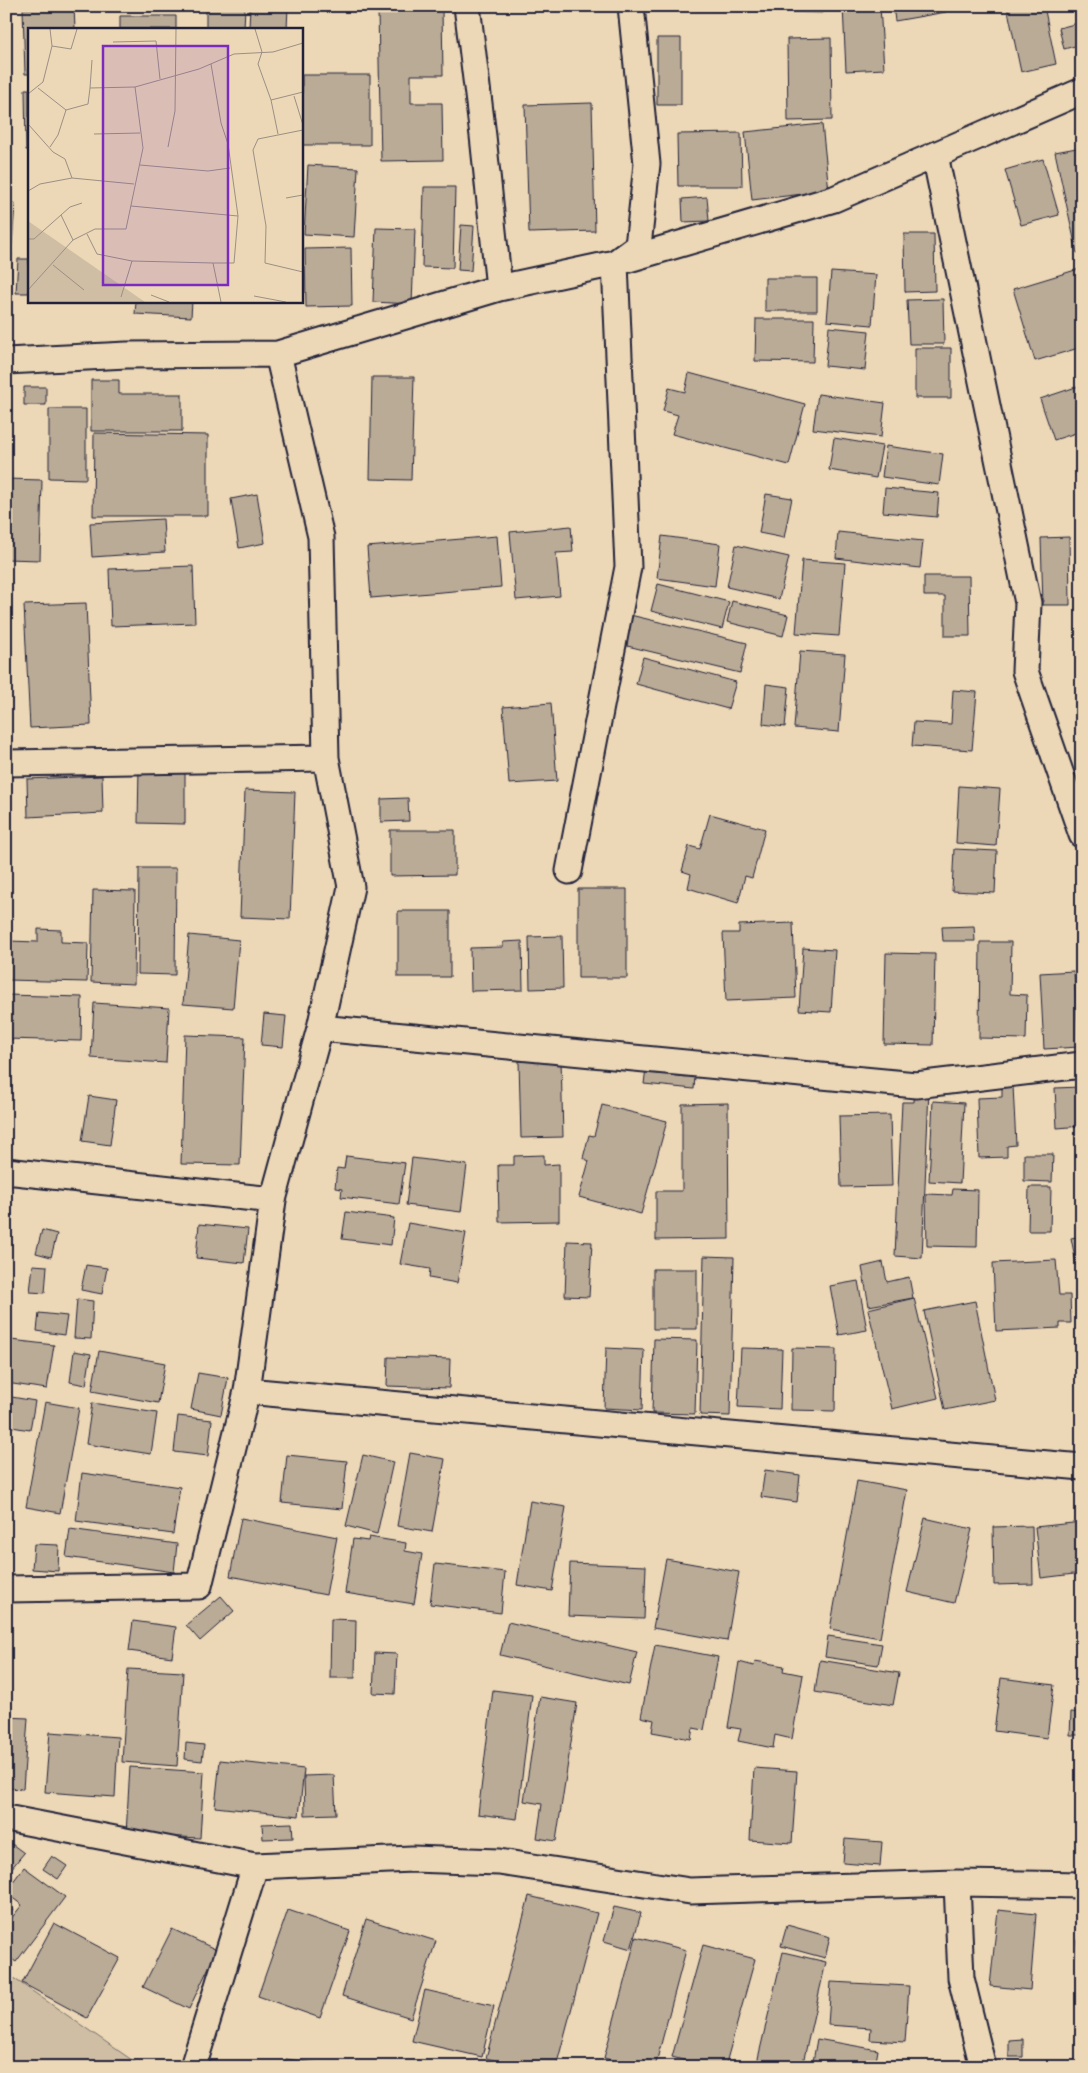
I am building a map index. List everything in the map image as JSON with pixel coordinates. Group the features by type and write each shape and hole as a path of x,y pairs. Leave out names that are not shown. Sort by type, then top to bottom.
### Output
{"street":[{"path":"467,6 499,288"},
{"path":"615,263 638,246 647,164 630,6"},
{"path":"6,361 127,355 278,354 499,288 615,263 834,199 1082,91"},
{"path":"936,155 1028,603 1025,671 1082,835"},
{"path":"569,872 628,567 615,263"},
{"path":"6,1589 199,1586 247,1391 273,1200 320,1028 351,887 326,758 321,537 278,354"},
{"path":"6,763 326,758"},
{"path":"320,1028 916,1085 1082,1065"},
{"path":"6,1171 273,1200"},
{"path":"247,1391 1082,1467"},
{"path":"6,1818 254,1866 412,1858 499,1862 690,1891 957,1883 1082,1885"},
{"path":"193,2067 254,1866"},
{"path":"957,1883 961,1978 983,2067"}],"shaded area":[{"path":"6,1973 142,2067 6,2067"}],"building":[{"path":"250,6 288,6 287,28 249,28"},
{"path":"695,6 823,6 823,13 695,10"},
{"path":"843,6 880,6 884,69 846,71"},
{"path":"893,6 945,6 946,12 895,21"},
{"path":"1007,6 1044,6 1056,64 1021,72"},
{"path":"74,7 75,28 28,28 28,74 25,74 23,9"},
{"path":"206,7 245,7 244,28 206,28"},
{"path":"442,10 443,75 411,75 411,103 442,103 443,160 381,161 378,11"},
{"path":"120,16 176,16 176,28 120,28"},
{"path":"1082,22 1082,44 1064,49 1059,28"},
{"path":"657,38 681,38 681,105 657,105"},
{"path":"831,38 832,120 788,121 787,39"},
{"path":"302,75 370,75 370,145 302,145"},
{"path":"25,89 28,89 28,150 26,150"},
{"path":"592,103 595,231 529,233 525,105"},
{"path":"822,124 829,191 752,200 745,132"},
{"path":"741,133 742,186 678,186 677,134"},
{"path":"1082,147 1082,252 1077,253 1055,152"},
{"path":"1043,159 1059,215 1021,225 1005,170"},
{"path":"308,165 358,168 354,237 304,234"},
{"path":"424,187 455,187 453,268 422,267"},
{"path":"707,197 709,221 683,222 682,199"},
{"path":"6,202 15,203 12,245 6,244"},
{"path":"461,225 474,226 471,271 458,270"},
{"path":"376,228 415,229 412,304 373,302"},
{"path":"904,234 934,234 935,291 905,292"},
{"path":"351,248 352,306 306,307 305,249"},
{"path":"6,253 12,253 9,316 6,316"},
{"path":"18,259 28,259 28,293 16,293"},
{"path":"1082,268 1082,347 1035,361 1013,289"},
{"path":"831,272 876,275 872,325 827,321"},
{"path":"765,278 817,278 817,311 765,311"},
{"path":"943,299 944,344 909,344 907,300"},
{"path":"136,302 192,302 191,317 135,314"},
{"path":"756,319 814,319 813,362 755,361"},
{"path":"829,327 869,331 865,370 825,366"},
{"path":"915,348 951,348 951,398 915,398"},
{"path":"689,373 805,404 789,465 672,434 678,415 663,411 669,388 685,392"},
{"path":"372,377 414,377 411,480 370,479"},
{"path":"91,380 119,380 119,394 182,394 182,431 91,431"},
{"path":"1082,385 1082,431 1054,440 1040,399"},
{"path":"24,387 46,387 46,405 24,405"},
{"path":"818,394 885,403 881,437 813,429"},
{"path":"49,409 86,409 86,479 49,478"},
{"path":"94,433 208,435 208,516 93,516"},
{"path":"834,438 882,446 876,478 829,470"},
{"path":"886,446 943,454 939,485 882,477"},
{"path":"6,479 42,480 40,560 6,559"},
{"path":"885,488 939,493 937,517 883,512"},
{"path":"257,494 265,543 239,548 231,499"},
{"path":"766,494 792,498 784,538 759,533"},
{"path":"163,519 165,552 92,557 90,523"},
{"path":"571,526 573,552 556,553 560,596 516,600 510,532"},
{"path":"838,532 923,541 920,568 836,558"},
{"path":"497,536 501,587 371,598 367,547"},
{"path":"662,536 720,544 715,586 657,578"},
{"path":"1069,537 1070,605 1043,605 1041,538"},
{"path":"736,545 789,557 779,599 727,587"},
{"path":"802,560 845,563 839,636 796,633"},
{"path":"193,566 195,623 111,626 109,569"},
{"path":"924,576 969,576 970,636 945,636 945,596 924,596"},
{"path":"658,584 729,602 722,629 651,611"},
{"path":"732,601 788,615 783,636 727,622"},
{"path":"86,603 91,725 30,728 24,605"},
{"path":"626,614 747,643 740,673 619,644"},
{"path":"800,651 845,654 839,732 794,728"},
{"path":"643,657 736,682 728,709 636,684"},
{"path":"766,684 789,687 785,727 763,724"},
{"path":"953,690 977,692 972,750 912,746 914,722 951,724"},
{"path":"551,703 557,781 509,784 503,707"},
{"path":"139,767 185,767 185,824 138,823"},
{"path":"102,776 103,813 28,817 27,779"},
{"path":"959,786 1000,789 996,846 956,843"},
{"path":"245,790 295,792 290,919 240,917"},
{"path":"408,798 409,821 381,822 381,799"},
{"path":"710,814 765,829 752,878 745,876 738,903 688,888 691,874 682,871 689,846 700,849"},
{"path":"390,830 455,830 455,875 390,876"},
{"path":"954,849 997,851 995,893 952,891"},
{"path":"139,868 176,868 175,975 138,974"},
{"path":"578,889 627,889 627,978 578,978"},
{"path":"93,890 135,891 134,984 91,982"},
{"path":"398,911 450,911 450,977 398,977"},
{"path":"793,923 796,998 726,1001 723,933 739,933 739,925"},
{"path":"974,926 975,941 943,941 942,927"},
{"path":"38,929 61,930 61,942 88,943 87,982 7,980 8,941 38,942"},
{"path":"189,935 239,940 233,1008 183,1004"},
{"path":"562,936 563,988 530,989 529,937"},
{"path":"522,941 523,990 471,991 470,948 503,947 503,942"},
{"path":"980,942 1011,942 1010,994 1027,995 1026,1039 979,1038"},
{"path":"803,948 835,950 831,1012 799,1010"},
{"path":"886,953 935,954 933,1045 884,1044"},
{"path":"1074,971 1079,1047 1044,1049 1040,973"},
{"path":"7,995 82,997 81,1041 6,1039"},
{"path":"94,1003 169,1008 166,1063 91,1058"},
{"path":"264,1014 286,1016 283,1047 261,1045"},
{"path":"185,1035 245,1037 240,1165 181,1164"},
{"path":"561,1059 563,1137 521,1138 519,1061"},
{"path":"647,1060 696,1064 694,1089 644,1084"},
{"path":"1013,1086 1016,1145 1007,1146 1007,1157 979,1158 977,1098 1002,1097 1002,1087"},
{"path":"1080,1087 1082,1126 1057,1128 1055,1088"},
{"path":"915,1088 929,1089 922,1258 895,1256 902,1102 914,1102"},
{"path":"89,1096 116,1100 110,1145 82,1141"},
{"path":"933,1101 964,1103 960,1183 929,1181"},
{"path":"728,1103 729,1239 656,1240 656,1191 682,1191 682,1104"},
{"path":"602,1105 667,1121 641,1214 579,1197 589,1161 583,1158 589,1135 594,1136"},
{"path":"890,1115 892,1186 841,1187 839,1116"},
{"path":"1024,1154 1053,1154 1052,1182 1024,1181"},
{"path":"544,1155 544,1165 559,1164 559,1221 499,1222 498,1165 514,1165 514,1156"},
{"path":"346,1156 405,1163 399,1204 341,1197 342,1189 335,1188 337,1168 344,1169"},
{"path":"412,1158 467,1165 461,1212 406,1205"},
{"path":"1029,1187 1051,1187 1050,1231 1028,1231"},
{"path":"953,1189 978,1190 977,1247 927,1246 926,1194 952,1195"},
{"path":"346,1212 394,1218 391,1245 342,1239"},
{"path":"408,1223 466,1233 457,1283 429,1278 430,1269 400,1264"},
{"path":"199,1224 248,1229 244,1263 196,1258"},
{"path":"42,1230 57,1234 51,1257 36,1253"},
{"path":"1082,1236 1082,1278 1079,1278 1071,1238"},
{"path":"567,1241 592,1242 589,1297 565,1296"},
{"path":"704,1256 734,1257 730,1416 700,1415"},
{"path":"1056,1260 1059,1295 1070,1295 1071,1323 1060,1323 1060,1328 996,1331 993,1263"},
{"path":"883,1262 887,1282 909,1277 913,1298 869,1306 862,1267"},
{"path":"33,1265 47,1266 45,1293 30,1292"},
{"path":"86,1265 107,1268 102,1294 81,1290"},
{"path":"653,1269 697,1269 697,1329 653,1329"},
{"path":"858,1281 867,1330 839,1335 830,1286"},
{"path":"914,1298 938,1398 892,1409 868,1309"},
{"path":"77,1299 93,1301 91,1339 74,1338"},
{"path":"975,1301 995,1400 945,1410 924,1311"},
{"path":"39,1313 67,1316 64,1335 37,1331"},
{"path":"654,1339 697,1340 695,1414 652,1413"},
{"path":"11,1340 54,1345 47,1389 6,1383"},
{"path":"606,1348 644,1350 642,1410 604,1408"},
{"path":"741,1348 782,1349 780,1409 738,1407"},
{"path":"792,1348 836,1349 835,1411 791,1410"},
{"path":"74,1351 91,1354 86,1385 70,1382"},
{"path":"99,1351 165,1363 158,1403 92,1391"},
{"path":"388,1357 450,1359 449,1388 387,1386"},
{"path":"198,1373 228,1378 221,1415 191,1409"},
{"path":"6,1396 35,1401 30,1430 6,1426"},
{"path":"45,1402 79,1408 60,1513 26,1507"},
{"path":"92,1403 157,1413 151,1454 86,1444"},
{"path":"178,1416 212,1420 208,1456 174,1452"},
{"path":"410,1453 445,1459 432,1532 397,1526"},
{"path":"287,1455 347,1461 342,1509 282,1503"},
{"path":"363,1455 393,1462 377,1534 346,1526"},
{"path":"765,1470 800,1475 797,1502 761,1497"},
{"path":"82,1473 180,1487 173,1534 76,1521"},
{"path":"857,1481 907,1490 880,1638 830,1629"},
{"path":"530,1501 566,1507 552,1591 517,1585"},
{"path":"241,1518 337,1537 326,1595 230,1576"},
{"path":"925,1518 972,1529 954,1603 907,1592"},
{"path":"1082,1522 1082,1573 1041,1578 1035,1527"},
{"path":"1032,1526 1033,1584 994,1585 993,1527"},
{"path":"70,1529 177,1544 174,1572 66,1557"},
{"path":"369,1537 406,1543 405,1551 422,1554 414,1604 345,1593 353,1539 368,1541"},
{"path":"34,1544 59,1545 58,1571 32,1569"},
{"path":"666,1559 739,1572 727,1641 653,1628"},
{"path":"570,1563 646,1566 644,1619 568,1616"},
{"path":"435,1564 505,1572 501,1613 430,1604"},
{"path":"221,1596 234,1611 200,1641 186,1625"},
{"path":"331,1619 356,1620 355,1678 330,1678"},
{"path":"133,1621 176,1627 172,1657 129,1651"},
{"path":"508,1622 637,1652 629,1685 500,1655"},
{"path":"828,1636 882,1644 878,1665 825,1657"},
{"path":"655,1645 718,1657 704,1730 693,1728 691,1739 652,1732 654,1720 641,1717"},
{"path":"375,1653 397,1654 395,1694 373,1693"},
{"path":"820,1660 899,1673 893,1705 815,1692"},
{"path":"755,1661 784,1666 783,1671 803,1675 792,1739 775,1735 773,1748 738,1741 741,1729 728,1727 739,1662 754,1666"},
{"path":"1081,1662 1082,1694 1079,1694"},
{"path":"128,1669 183,1672 177,1766 122,1762"},
{"path":"1001,1678 1054,1685 1047,1738 994,1731"},
{"path":"493,1690 532,1695 517,1819 478,1814"},
{"path":"540,1697 577,1703 556,1841 537,1838 542,1804 524,1801"},
{"path":"1071,1712 1082,1713 1082,1735 1070,1735"},
{"path":"6,1717 28,1718 23,1789 6,1788"},
{"path":"50,1732 118,1737 115,1797 45,1792"},
{"path":"186,1743 204,1745 202,1761 185,1759"},
{"path":"220,1760 304,1769 299,1816 215,1807"},
{"path":"130,1767 204,1772 200,1838 126,1834"},
{"path":"754,1768 797,1771 792,1843 750,1840"},
{"path":"334,1775 336,1814 305,1815 304,1776"},
{"path":"292,1823 293,1838 263,1839 262,1824"},
{"path":"845,1839 882,1842 880,1866 843,1863"},
{"path":"9,1842 24,1853 6,1875 6,1845"},
{"path":"52,1856 67,1866 58,1879 43,1869"},
{"path":"24,1867 65,1897 16,1962 6,1955 6,1925 22,1905 6,1893 6,1891"},
{"path":"529,1896 597,1913 556,2067 520,2067 486,2058"},
{"path":"6,1905 13,1910 6,1919"},
{"path":"614,1907 641,1913 631,1949 604,1941"},
{"path":"288,1910 350,1931 320,2018 258,1996"},
{"path":"998,1910 1036,1914 1030,1990 990,1986"},
{"path":"366,1919 436,1941 411,2018 342,1996"},
{"path":"54,1923 120,1958 87,2018 22,1983"},
{"path":"787,1925 830,1937 825,1958 781,1946"},
{"path":"172,1929 217,1950 189,2009 143,1987"},
{"path":"636,1937 686,1950 655,2067 636,2067 604,2058"},
{"path":"1082,1939 1082,1983 1080,1983 1077,1940"},
{"path":"703,1945 755,1959 725,2067 708,2067 672,2057"},
{"path":"783,1952 826,1962 802,2067 756,2067"},
{"path":"831,1982 909,1986 905,2042 870,2040 871,2028 828,2025"},
{"path":"425,1990 494,2006 482,2057 412,2041"},
{"path":"817,2039 878,2050 875,2067 812,2067"},
{"path":"1023,2039 1023,2057 1009,2057 1009,2040"},
{"path":"286,2059 344,2067 285,2067"},
{"path":"243,2064 263,2067 242,2067"}]}
